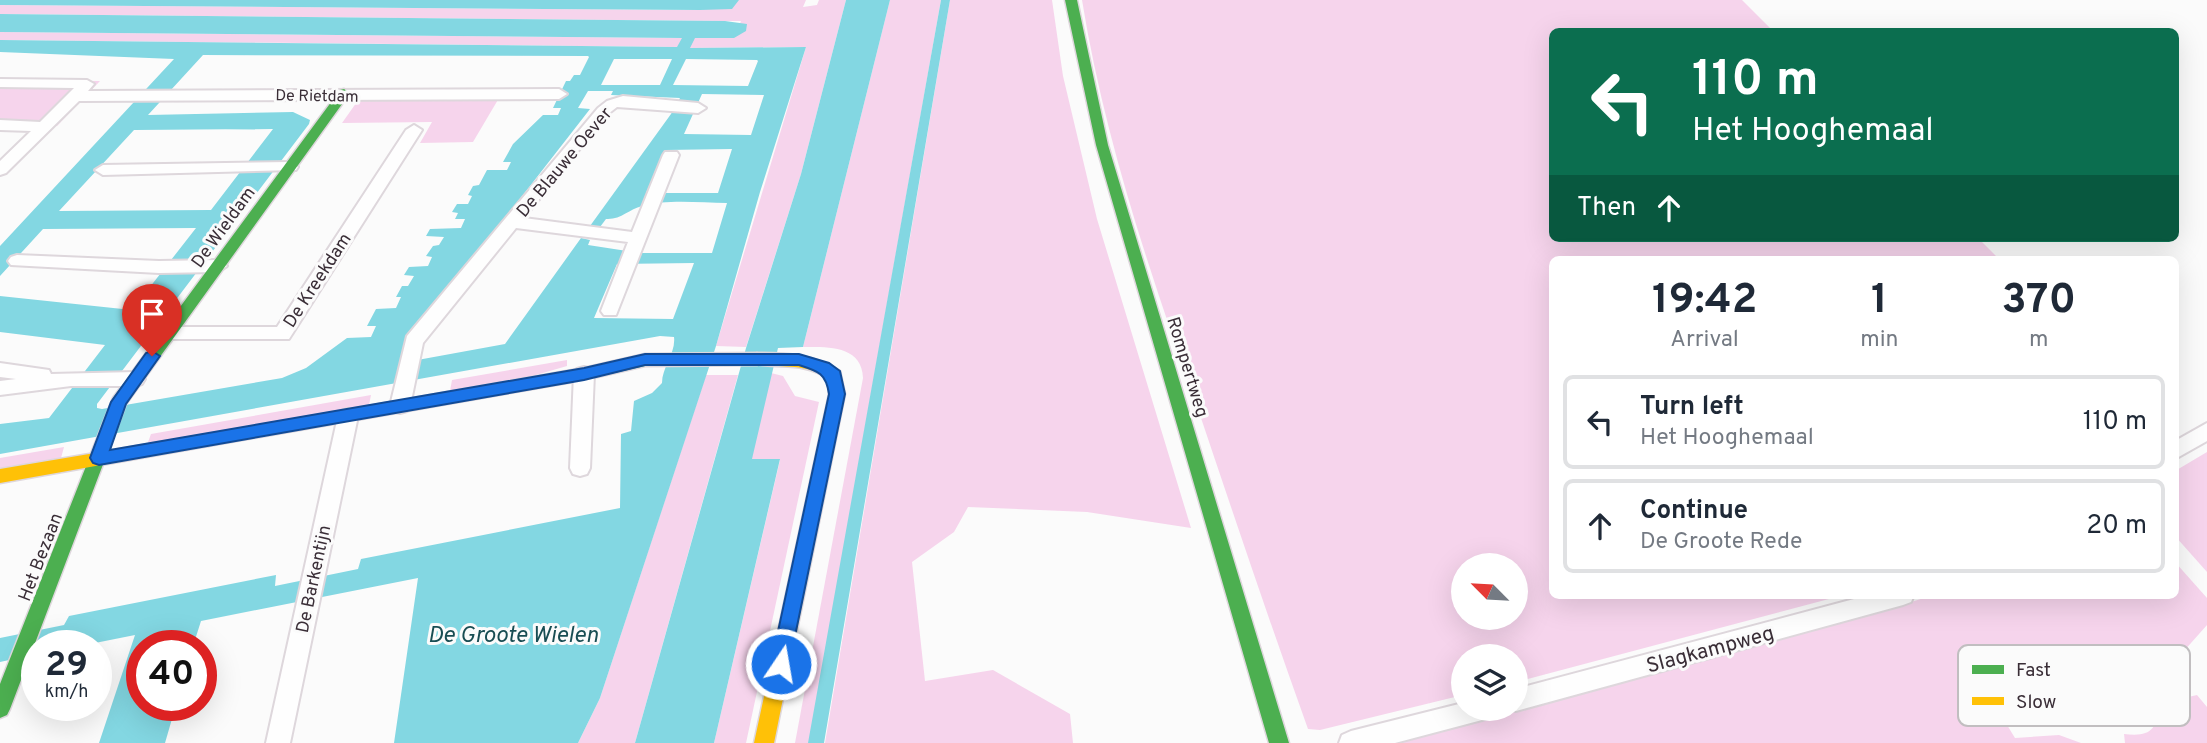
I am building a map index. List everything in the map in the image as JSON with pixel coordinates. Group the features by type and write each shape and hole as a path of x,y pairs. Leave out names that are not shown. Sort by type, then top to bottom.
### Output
{"street":[{"name":"Rompertweg","path":"1071,0 1102,145 1279,743"},
{"path":"0,83 86,84 0,170"},
{"name":"De Wieldam","path":"99,458 130,379 168,334 213,266 285,167 344,93"},
{"name":"De Rietdam","path":"76,96 559,94"},
{"name":"De Blauwe Oever","path":"402,396 414,341 603,111 606,101 698,108"},
{"path":"0,125 45,127"},
{"name":"De Kreekdam","path":"168,334 282,334 414,130"},
{"path":"610,311 671,155"},
{"path":"103,170 285,167"},
{"name":"De Blauwe Oever","path":"513,222 636,243"},
{"path":"17,261 159,267 213,266"},
{"path":"0,476 348,416 402,396 584,374 640,361 799,359 824,367 834,376 837,394 764,743"},
{"path":"0,370 71,379 130,379"},
{"path":"580,468 584,374"},
{"path":"0,388 71,379"},
{"name":"De Barkentijn","path":"278,743 348,416"},
{"path":"2179,448 2207,431"},
{"name":"Het Bezaan","path":"0,709 99,458"},
{"name":"Slagkampweg","path":"1528,697 1889,599"},
{"path":"1351,743 1451,717"}],"shaded area":[{"path":"739,0 806,0 803,7 817,5 819,0 846,0 801,174 746,347 716,346 806,47 689,48 694,38 734,38 741,21 0,14 0,5 700,10"},
{"path":"890,0 941,0 809,743 795,743 863,378 857,359 850,354 832,348 803,347"},
{"path":"950,0 1052,0 1063,76 1097,219 1191,528 1087,512 968,507 954,532 912,562 925,681 993,670 1070,714 1073,743 825,743"},
{"path":"1082,0 1742,0 1770,28 1549,28 1549,242 1982,242 1996,256 1549,256 1549,599 1829,599 1528,679 1528,644 1451,644 1451,698 1320,730 1308,729 1148,263 1117,159"},
{"path":"0,32 683,38 678,47 0,40"},
{"path":"0,80 100,81 57,126 0,123"},
{"path":"499,98 473,142 420,143 432,122 342,123 359,99"},
{"path":"567,360 567,366 529,377 450,391 452,380"},
{"path":"771,373 783,376 795,396 819,402 746,743 714,743 780,460 751,459"},
{"path":"706,375 738,375 635,743 578,743 600,698"},
{"path":"371,395 369,405 147,445 151,434"},
{"path":"64,447 61,458 0,469 0,458"},
{"path":"2207,452 2207,572 2179,540 2179,469"},
{"path":"2179,566 2207,598 2207,625 2189,645 1958,645 1958,726 2008,726 2015,738 2059,735 2081,743 1386,743 1469,721 1528,721 1528,706 1871,615 1921,599 2179,599"},
{"path":"2197,695 2207,707 2207,743 2125,743 2124,734 2146,733 2154,726 2190,726 2190,697"}],"water":[{"path":"0,0 739,0 732,9 700,10 0,5"},
{"path":"846,0 890,0 803,347 778,348 752,459 780,459 714,743 635,743 746,348 801,174"},
{"path":"941,0 950,0 824,743 808,743"},
{"name":"De Groote Wielen","path":"0,14 725,21 747,24 746,31 734,38 695,38 690,48 806,47 760,192 716,346 600,698 578,743 394,743 418,578 201,621 198,630 126,630 126,637 112,640 112,630 39,630 64,625 69,616 276,575 275,586 358,569 361,559 620,508 621,434 631,431 634,401 652,393 662,383 674,337 660,336 0,454 0,424 49,418 105,345 0,332 0,296 132,310 196,228 43,229 0,276 0,246 174,59 0,52 0,40 677,47 682,38 0,32","holes":["203,55 589,57 580,75 574,75 570,81 566,81 553,108 561,108 558,115 543,115 513,144 503,162 511,162 507,170 487,170 479,185 473,186 468,195 472,196 468,204 457,204 452,212 458,213 455,219 465,219 461,228 430,229 426,236 444,237 426,256 432,257 428,266 409,267 404,275 414,276 408,286 402,286 396,297 401,297 396,308 376,309 367,326 376,326 371,337 347,338 306,368 282,378 102,409 97,408 97,404 310,120 293,112 148,115","614,59 672,59 660,85 601,85","686,59 758,61 748,86 673,85","588,91 613,91 611,95 680,98 590,226 600,227 606,219 616,218 637,207 652,204 727,203 712,253 640,253 588,245 590,240 581,238 505,344 401,363 406,345 590,109 578,108","702,94 764,95 751,135 684,134","273,129 211,210 59,211 134,130","732,149 718,193 646,193 665,150","694,263 673,319 594,318 617,264"]},
{"name":"De Groote Wielen","path":"21,634 21,657 0,662 0,638"},
{"name":"De Groote Wielen","path":"126,662 126,721 171,721 165,743 99,743 106,721 112,721 112,704"}],"traffic: fast":[{"path":"1071,0 1102,145 1279,743"},
{"path":"0,709 119,402 344,93"},
{"path":"208,440 584,374 645,360 757,359"}],"traffic: slow":[{"path":"757,359 797,360 816,365 834,375 837,394 764,743"},
{"path":"0,476 208,440"}],"route":[{"path":"152,356 119,402 99,458 584,374 645,360 799,359 824,367 834,376 837,394 781,664"}]}
